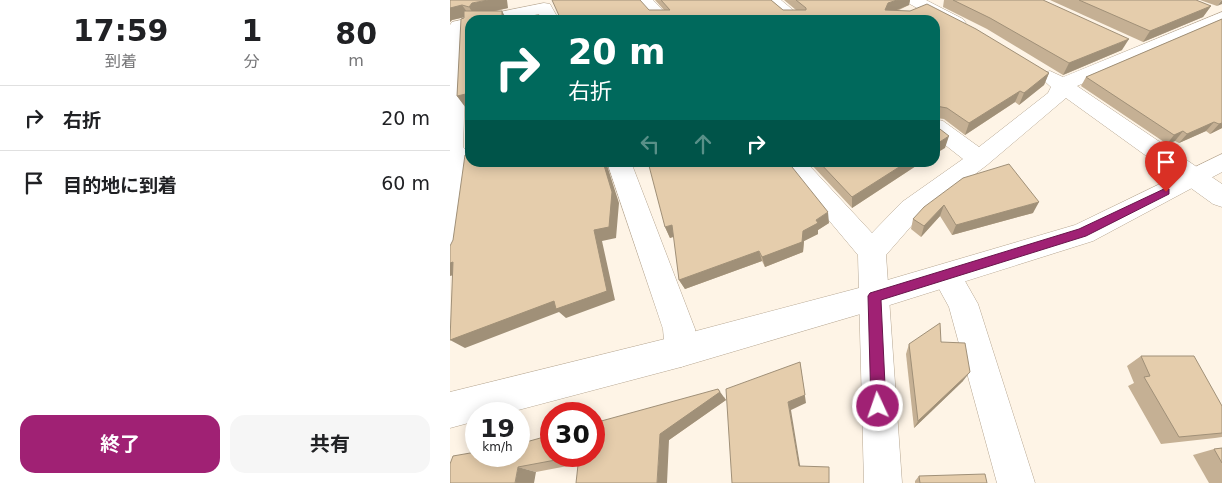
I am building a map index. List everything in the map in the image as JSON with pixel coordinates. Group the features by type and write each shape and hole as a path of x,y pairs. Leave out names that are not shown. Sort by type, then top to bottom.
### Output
{"street":[{"path":"644,0 658,15"},
{"path":"771,0 790,15"},
{"path":"922,5 972,31"},
{"path":"510,15 544,8 548,15"},
{"path":"1203,9 1222,16"},
{"path":"872,252 911,209 979,159 1057,96 1062,85 1222,16"},
{"path":"450,250 462,160 457,150 458,26 465,24"},
{"path":"1118,39 1144,51"},
{"path":"1038,70 1222,197"},
{"path":"940,130 979,159"},
{"path":"450,410 681,351 947,276 1082,233 1222,162"},
{"path":"622,167 679,328 681,351"},
{"path":"796,167 872,252 883,483"},
{"path":"947,276 963,304 1016,483"}],"building":[{"path":"450,0 488,0 472,3 469,7 462,5 450,8"},
{"path":"552,0 640,0 649,10 670,10 661,0 771,0 783,10 806,10 796,0 897,0 888,3 885,10 910,11 927,4 976,29 1049,73 1024,93 1020,91 969,123 947,108 940,107 940,15 559,15"},
{"path":"953,0 1043,0 1129,39 1069,63 990,18"},
{"path":"1079,0 1196,0 1211,6 1150,31"},
{"path":"464,11 502,11 502,15 465,15 465,94 457,96 461,19 464,18"},
{"path":"1222,19 1222,123 1214,122 1187,134 1183,131 1174,135 1086,77"},
{"path":"940,129 949,136 940,142"},
{"path":"465,155 465,167 604,167 612,192 609,227 594,230 607,291 556,309 554,301 450,340 453,262 450,263 450,246 453,240"},
{"path":"1009,164 1039,202 956,225 944,205 924,226 913,219 924,207 963,178"},
{"path":"649,167 792,167 828,212 816,220 818,223 803,231 802,242 762,257 759,251 679,280 672,225 665,227"},
{"path":"824,167 899,167 852,197"},
{"path":"940,323 941,342 965,343 970,372 918,421 909,344"},
{"path":"1141,356 1194,356 1222,406 1222,433 1179,437 1144,377 1150,376"},
{"path":"800,362 805,395 788,402 799,466 829,467 829,483 732,483 726,389"},
{"path":"718,389 720,392 660,434 657,483 576,483 578,467 605,467 605,420"},
{"path":"540,438 540,463 530,465 530,441"},
{"path":"1222,448 1222,463 1214,449"},
{"path":"465,454 465,467 518,467 515,483 450,483 450,464 453,456"},
{"path":"985,474 987,483 920,483 919,476"}],"route":[{"path":"878,406 874,296 947,276 1082,233 1166,192"}]}
